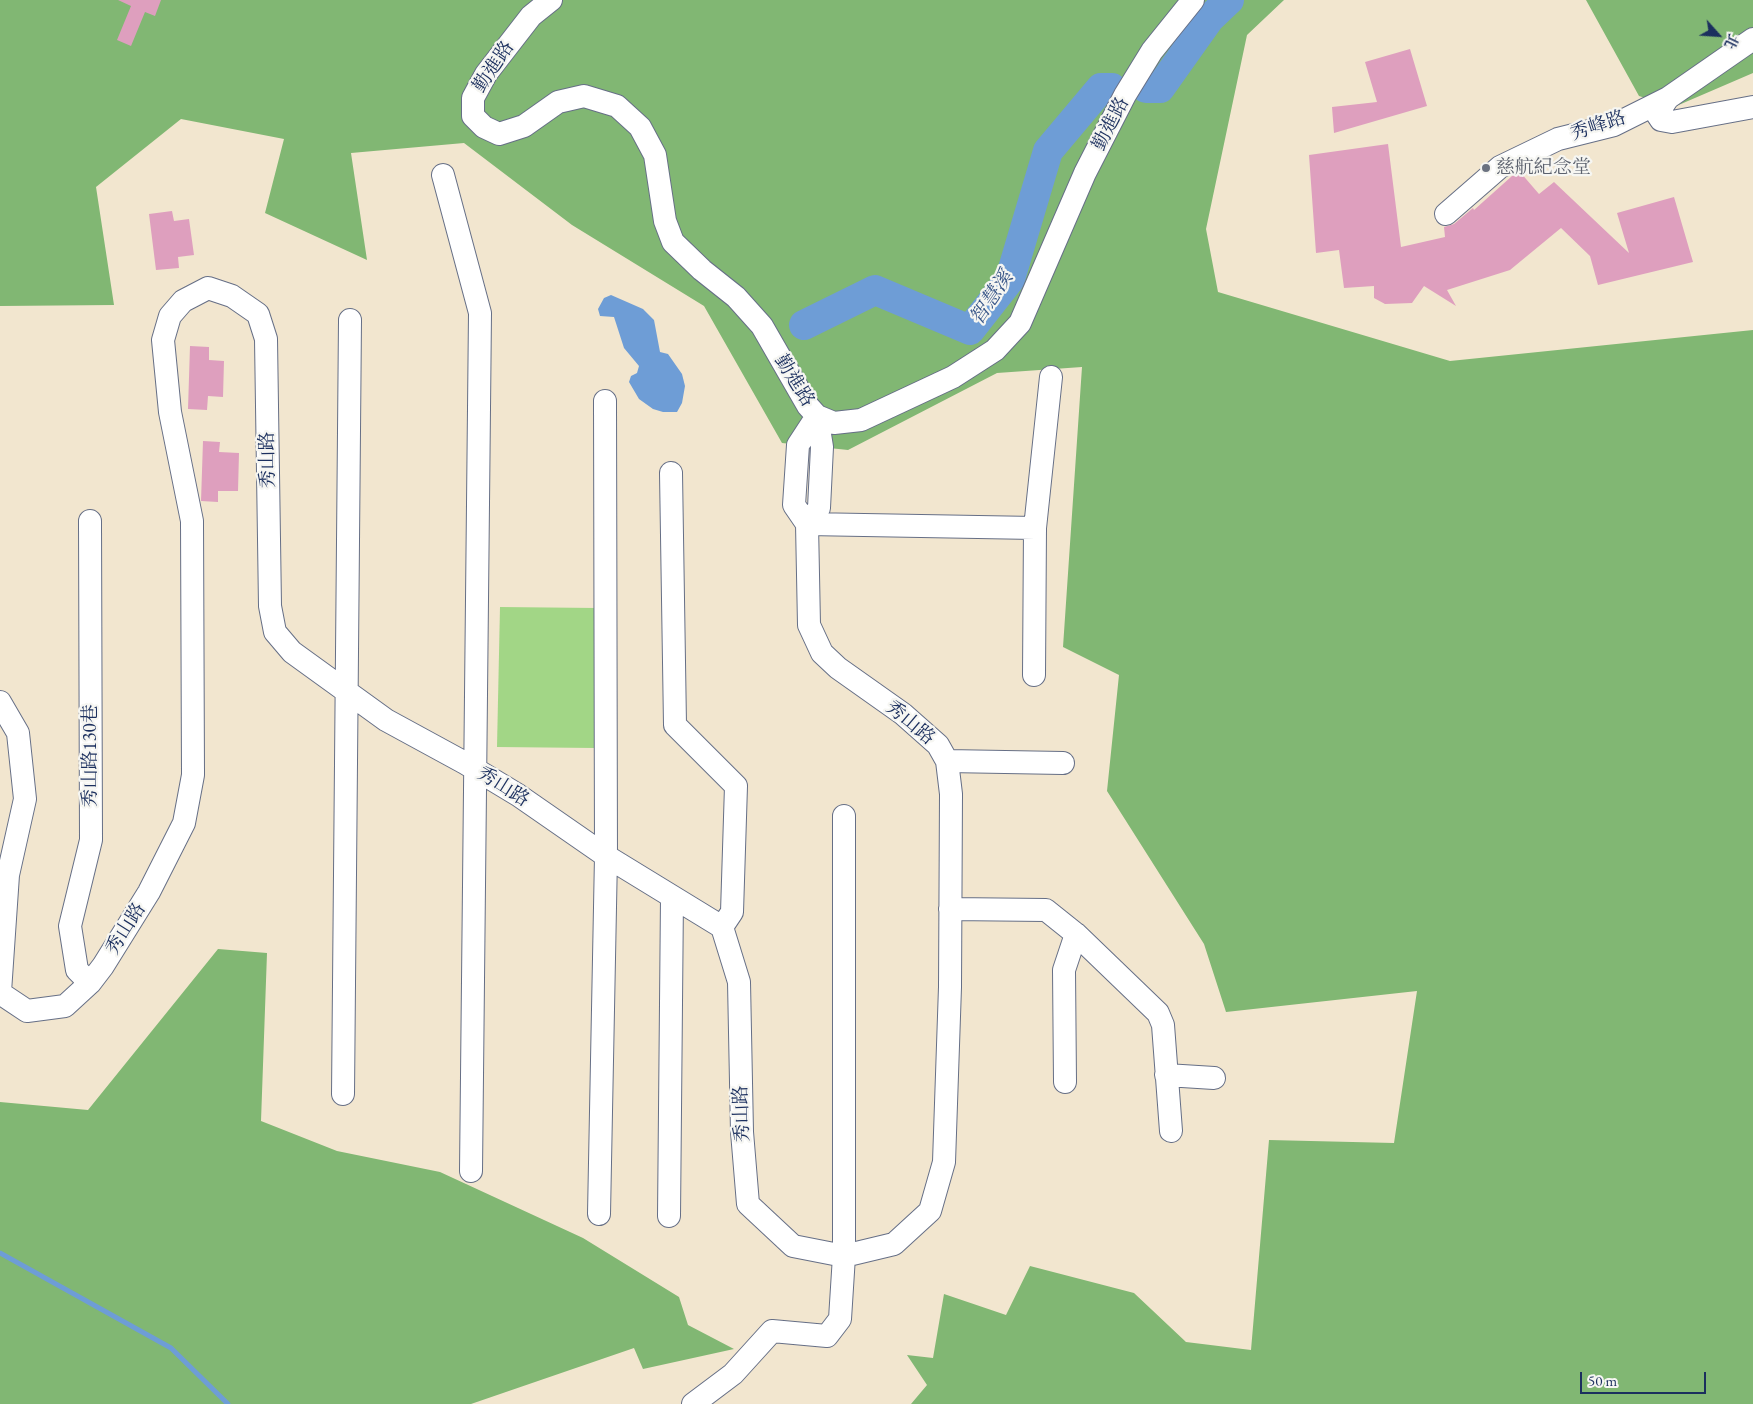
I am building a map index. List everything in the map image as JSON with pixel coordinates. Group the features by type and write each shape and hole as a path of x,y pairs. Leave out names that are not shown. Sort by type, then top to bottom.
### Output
{"street":[{"name":"勤進路","path":"551,0 531,16 486,74 473,98 473,116 484,126 499,134 524,126 558,102 584,96 617,106 640,127 655,155 665,221 673,242 702,270 736,296 762,326 808,406 816,416 834,423 861,420 953,377 995,350 1020,324 1085,173 1125,95 1152,51 1193,0"},
{"name":"秀峰路","path":"1446,214 1500,167 1558,138 1614,125 1668,98 1753,39"},
{"path":"1668,98 1657,114 1661,120 1672,122 1753,107"},
{"path":"443,175 480,313 471,1171"},
{"name":"秀山路","path":"0,702 18,733 25,800 3,898 0,993 27,1011 64,1006 90,983 103,966 149,892 184,823 191,784 192,521 170,412 163,340 170,316 183,301 208,288 232,296 258,314 266,340 270,606 275,632 292,652 386,720 518,795 606,856 722,928 739,982 742,1132 748,1204 794,1246 844,1256 894,1244 930,1211 944,1162 950,986 950,794 947,761 938,745 822,653 809,625 807,524"},
{"path":"343,1094 350,320"},
{"path":"1034,675 1035,528 1051,377"},
{"path":"599,1214 606,856 605,401"},
{"path":"816,416 798,445 794,506 807,524 1035,528"},
{"path":"671,473 675,725 736,786 732,912 722,928"},
{"name":"秀山路130巷","path":"90,521 91,840 70,926 77,970 90,983"},
{"path":"947,761 1064,763"},
{"path":"693,1404 733,1374 772,1332 827,1336 840,1319 844,1256 844,816"},
{"path":"669,1216 672,897"},
{"path":"950,909 1046,910 1076,934 1158,1012 1163,1025 1171,1131"},
{"path":"1065,1082 1064,970 1076,934"},
{"path":"1166,1075 1214,1078"}],"green space":[{"path":"0,0 1284,0 1247,35 1206,229 1218,292 1450,361 1753,330 1753,1404 911,1404 927,1385 907,1355 933,1358 944,1294 1006,1315 1030,1266 1134,1293 1186,1342 1251,1350 1269,1140 1394,1143 1417,991 1226,1012 1204,944 1107,791 1119,675 1063,647 1082,367 997,373 848,450 782,443 704,306 572,225 464,143 351,153 367,260 265,213 284,139 181,119 96,187 114,305 0,306"},
{"path":"1586,0 1753,0 1753,73 1674,107 1639,96"},
{"path":"500,607 597,608 595,748 497,747"},
{"path":"218,949 267,953 261,1121 337,1151 440,1172 583,1238 679,1297 688,1325 734,1349 643,1369 634,1348 471,1404 0,1404 0,1102 88,1110"}],"water":[{"path":"611,295 643,309 654,320 660,352 668,354 682,374 685,386 682,403 677,412 663,412 653,409 639,399 629,382 631,376 637,373 639,366 624,348 614,317 600,316 598,309 604,298"}],"building":[{"path":"118,0 161,0 155,16 145,12 131,46 117,40 131,6"},
{"path":"1410,49 1427,106 1334,133 1332,107 1377,102 1365,62"},
{"path":"1388,144 1401,247 1445,237 1444,227 1454,224 1473,208 1474,210 1512,176 1520,172 1539,194 1554,182 1629,253 1617,213 1674,197 1693,262 1598,285 1590,256 1561,228 1510,270 1447,290 1456,306 1424,286 1412,303 1385,304 1374,298 1374,286 1344,288 1339,250 1316,253 1309,155"},
{"path":"172,211 174,221 189,219 194,255 178,257 179,268 156,270 149,214"},
{"path":"190,346 209,347 209,360 224,361 223,397 208,396 207,410 188,409"},
{"path":"203,441 220,442 219,452 239,453 238,491 218,491 218,502 201,501"}],"waterway":[{"name":"智慧溪","path":"1146,88 1160,88 1209,19 1229,0"},
{"name":"智慧溪","path":"804,325 875,290 970,330 1010,279 1048,151 1101,88 1112,88"},
{"path":"0,1253 171,1348 228,1404"}],"place":[{"name":"慈航紀念堂","path":"1486,168"}]}
